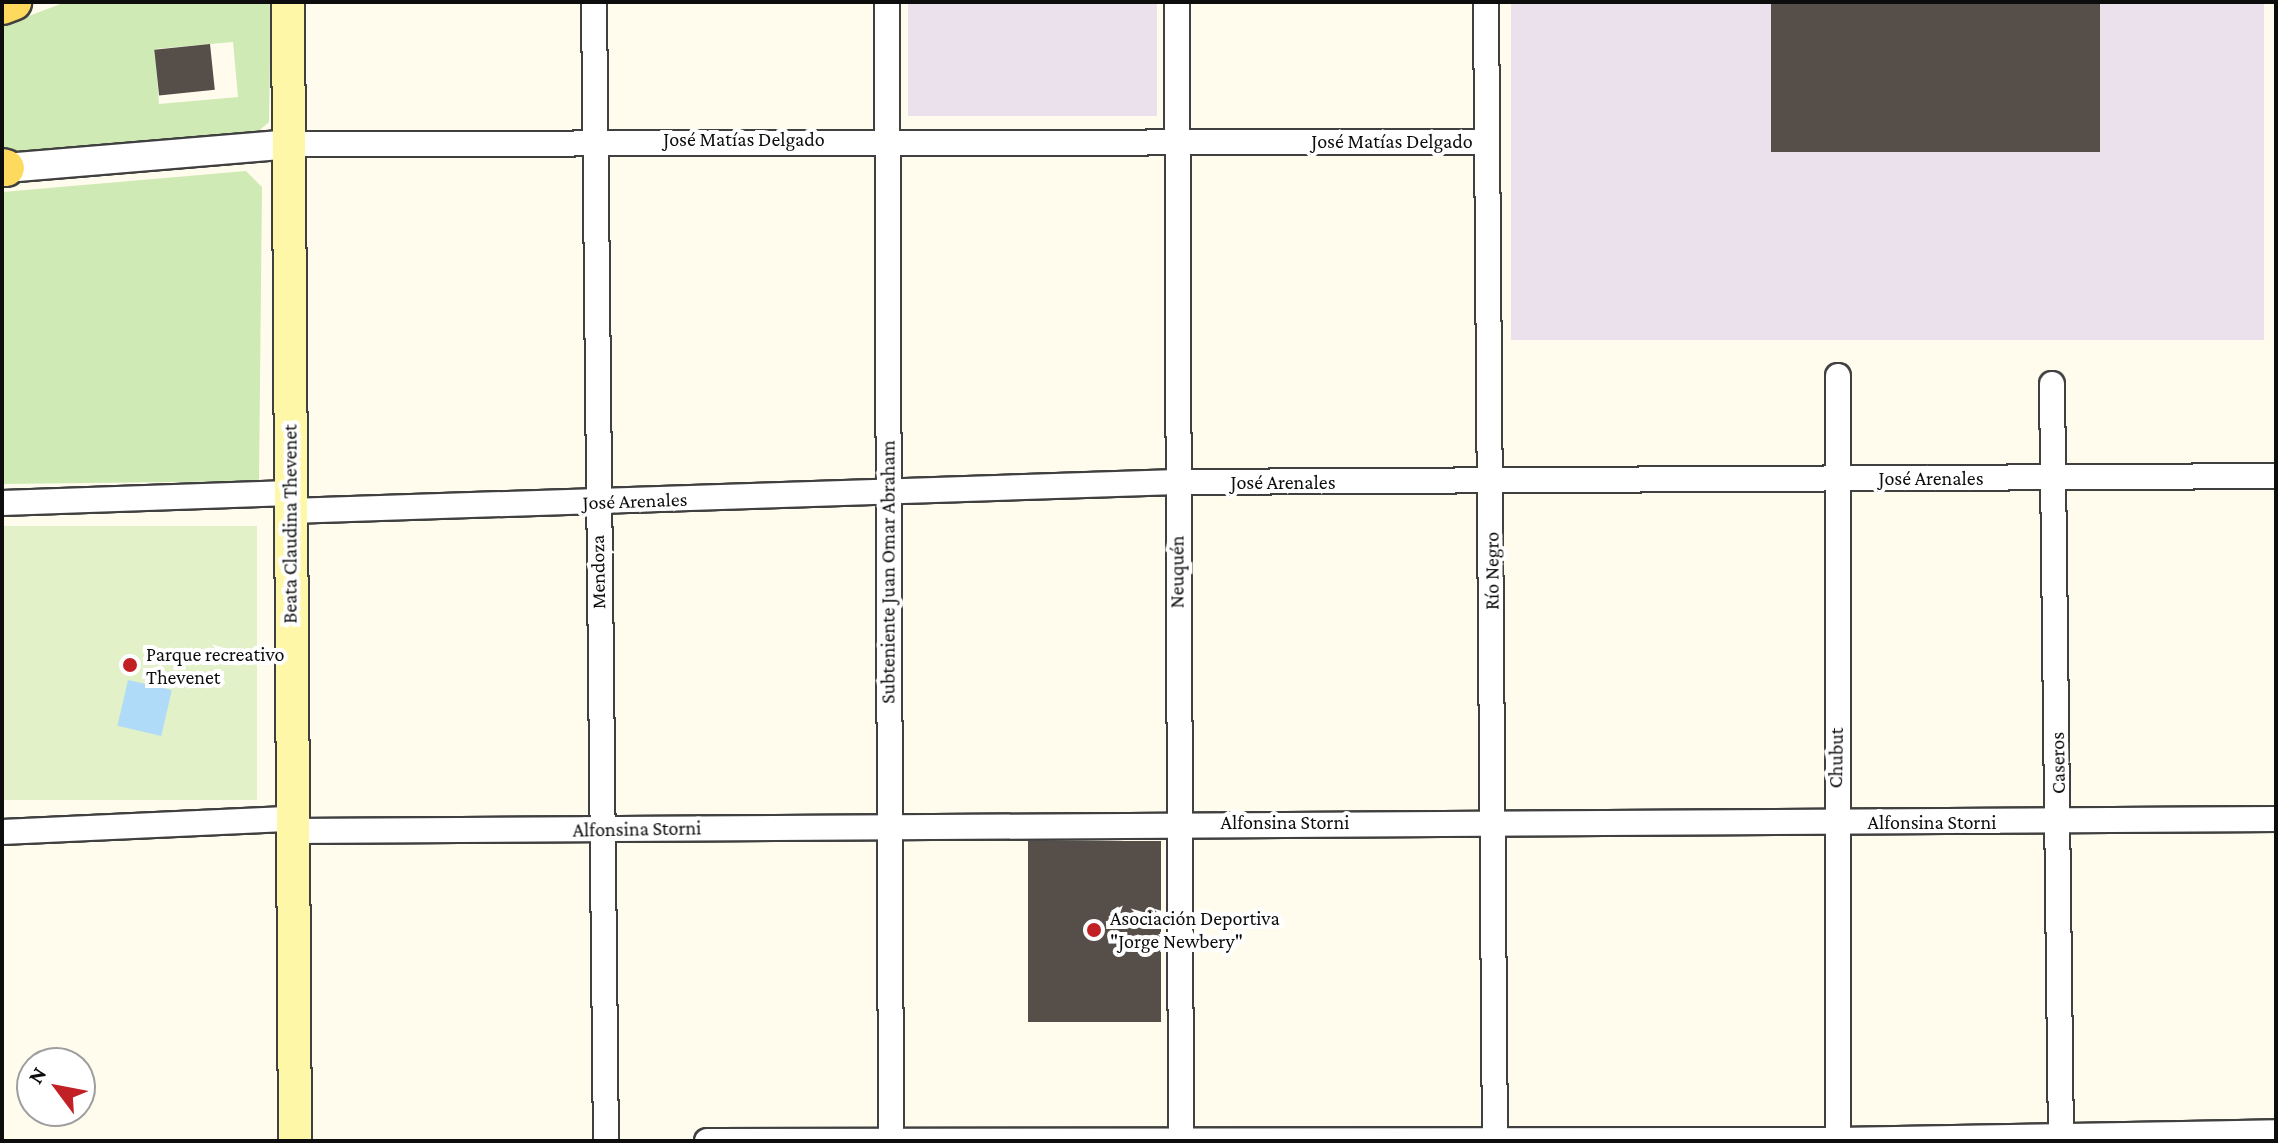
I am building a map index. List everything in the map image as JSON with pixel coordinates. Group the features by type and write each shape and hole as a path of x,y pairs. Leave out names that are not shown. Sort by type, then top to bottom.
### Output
{"main road":[{"path":"2,6 13,2"},
{"name":"Beata Claudina Thevenet","path":"288,2 295,1141"}],"street":[{"name":"Mendoza","path":"594,2 606,1141"},
{"name":"Subteniente Juan Omar Abraham","path":"887,2 891,1139"},
{"name":"Neuquén","path":"1177,2 1176,822 1181,1139"},
{"name":"Río Negro","path":"1486,2 1495,1138"},
{"name":"José Matías Delgado","path":"3,168 290,144 597,139 1487,142"},
{"name":"Chubut","path":"1838,376 1840,479 1835,823 1838,1141"},
{"name":"Caseros","path":"2052,384 2061,1138"},
{"name":"José Arenales","path":"2,503 597,502 1178,482 2276,476"},
{"name":"Alfonsina Storni","path":"2,832 293,825 602,830 1176,822 1835,823 2276,819"},
{"path":"707,1141 1495,1138 1838,1141 2276,1132"}],"shaded area":[{"path":"908,2 1157,2 1157,116 908,116"},
{"path":"1511,2 2264,2 2264,340 1511,340"}],"green space":[{"path":"66,2 271,2 269,122 254,135 2,156 2,26","holes":["233,42 238,97 159,104 155,49"]},
{"path":"246,171 262,187 259,481 2,484 2,192"},
{"name":"Parque recreativo Thevenet","path":"2,526 257,526 257,800 2,800"}],"water":[{"path":"128,680 172,690 161,736 117,726"}],"building":[{"path":"1771,2 2100,2 2100,152 1771,152"},
{"path":"210,44 215,90 159,96 154,50"},
{"name":"Asociación Deportiva \"Jorge Newbery\"","path":"1028,841 1161,841 1161,1022 1028,1022"}],"place":[{"name":"Parque recreativo Thevenet","path":"130,665"},
{"name":"Asociación Deportiva \"Jorge Newbery\"","path":"1094,930"}]}
